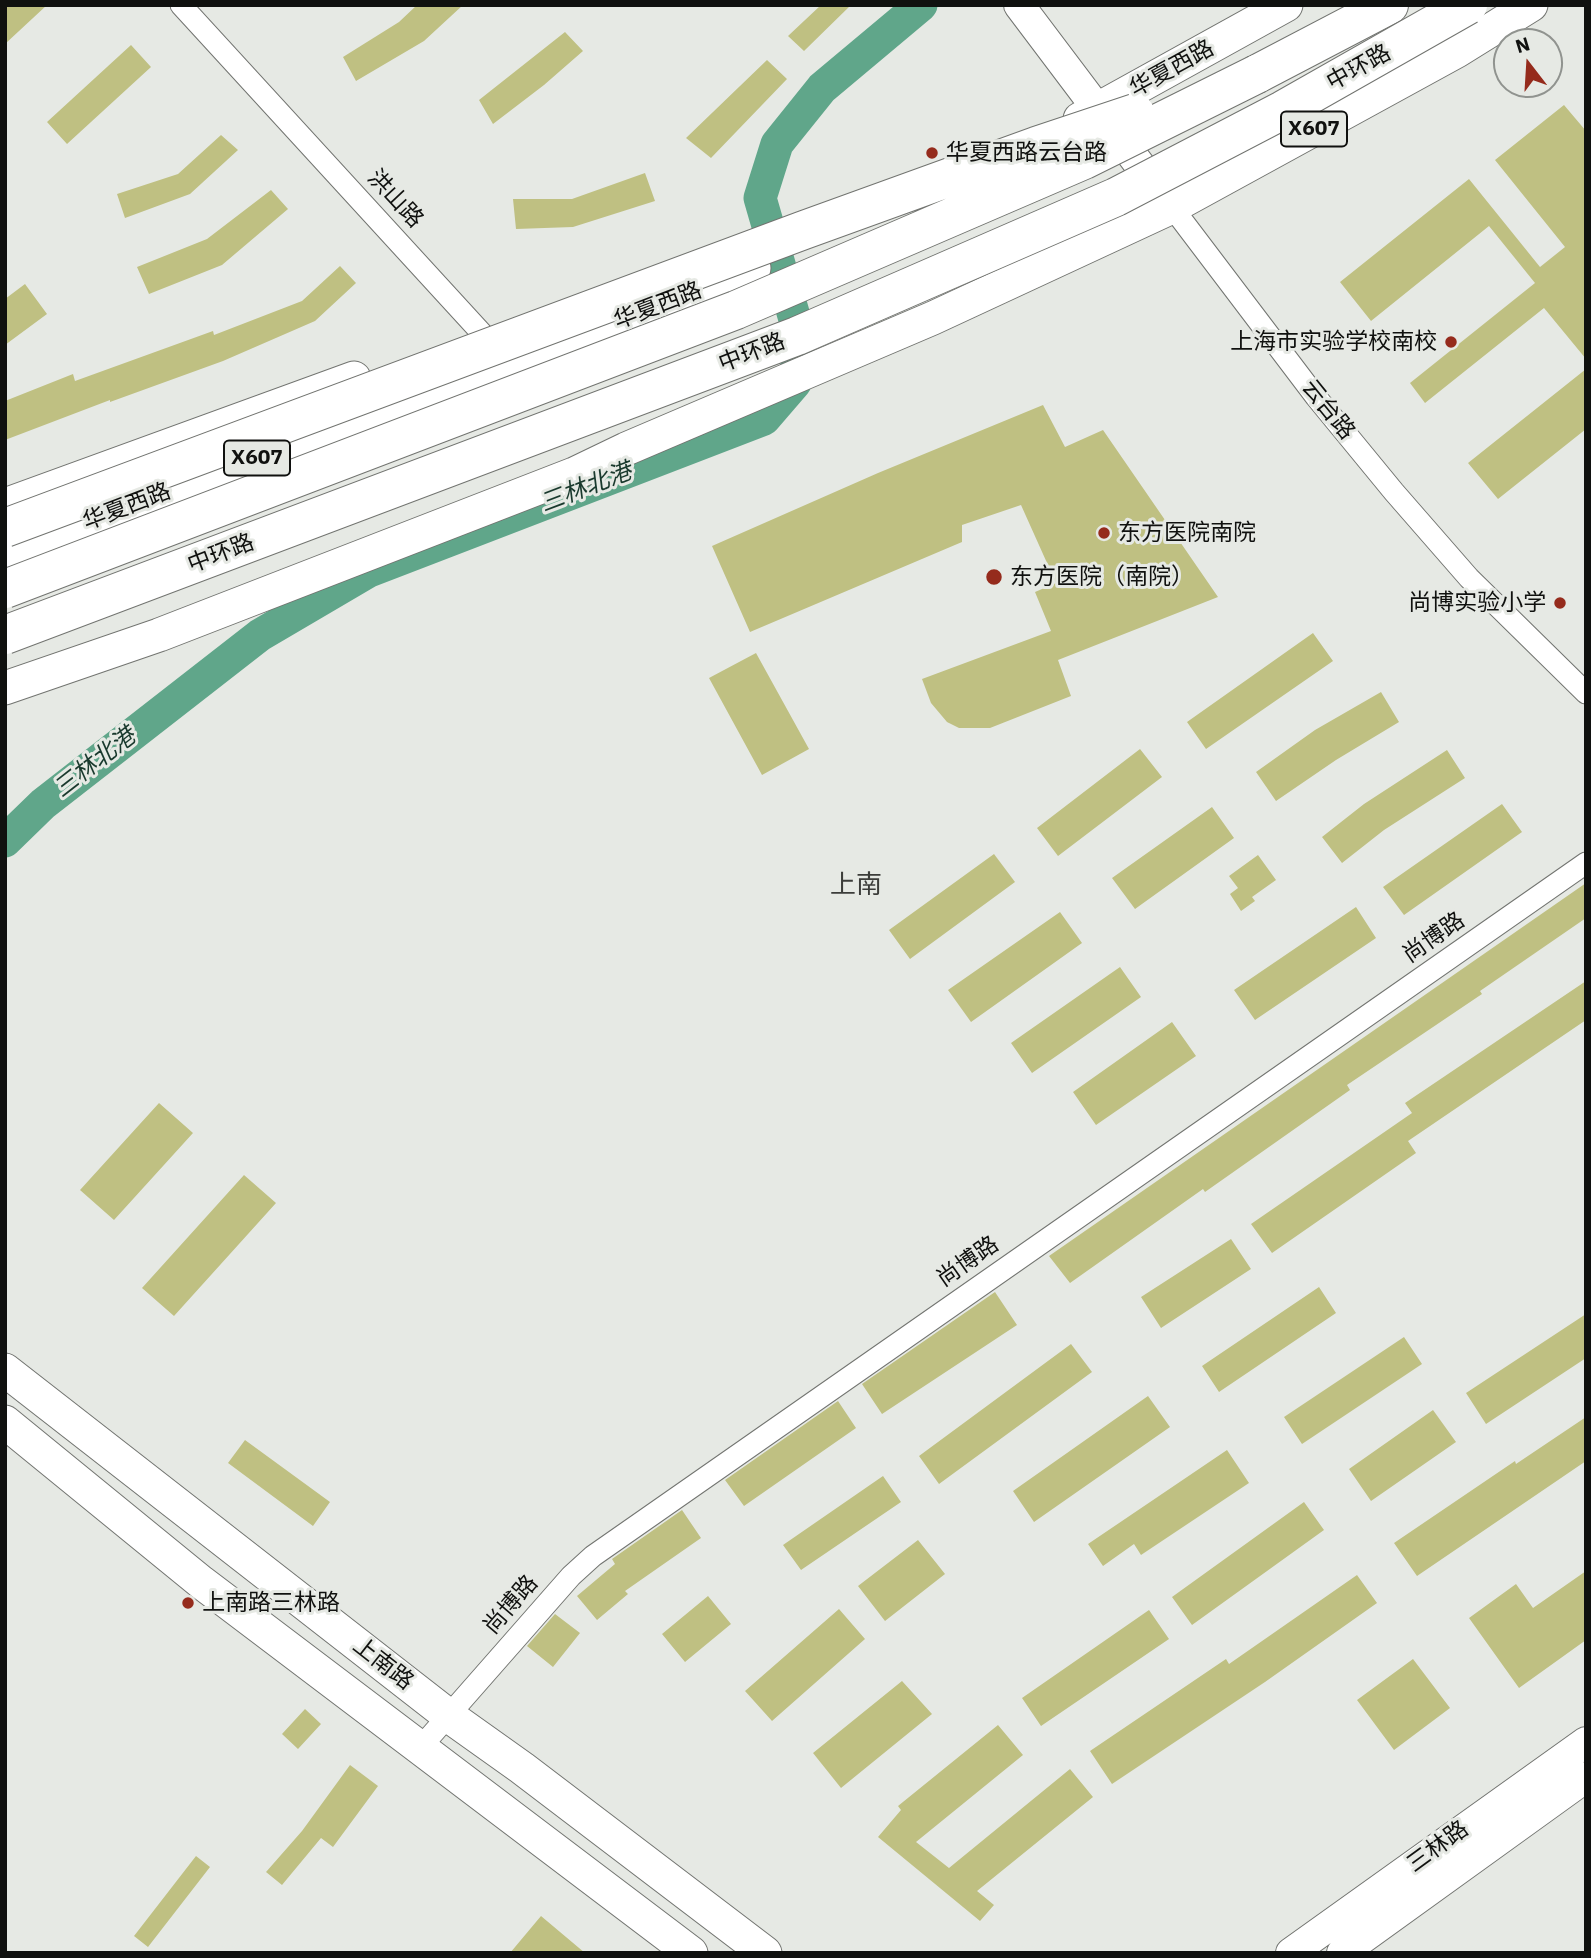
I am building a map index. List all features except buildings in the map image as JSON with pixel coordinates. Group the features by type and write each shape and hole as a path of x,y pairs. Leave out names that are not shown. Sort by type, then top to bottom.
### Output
{"highway":[{"name":"中环路","path":"5,589 736,310 1084,160 1389,5"},
{"name":"中环路","path":"5,635 797,336 1116,197 1283,110 1468,5"},
{"path":"5,528 804,230 1036,146 1257,74"},
{"path":"5,660 786,360 951,284 1116,197"}],"main road":[{"name":"云台路","path":"1019,5 1171,207"},
{"name":"华夏西路","path":"5,552 706,287 880,201 939,164 1097,111 1286,5"},
{"name":"X607","path":"5,688 159,635 574,474 626,449 933,318 1171,207 1457,51 1531,5"},
{"path":"5,505 704,250 880,201"},
{"path":"5,644 551,417 777,355 1040,246 1171,207"},
{"name":"上南路","path":"5,1370 449,1716 522,1768 765,1953"},
{"name":"上南路","path":"5,1422 201,1582 691,1953"},
{"name":"三林路","path":"1291,1953 1586,1741"},
{"name":"三林路","path":"1342,1953 1586,1777"}],"street":[{"name":"洪山路","path":"181,5 482,331 551,417"},
{"name":"云台路","path":"1171,207 1316,397 1394,492 1469,578 1586,693"},
{"name":"尚博路","path":"420,1748 570,1576 608,1544 1586,863"}],"waterway":[{"name":"三林北港","path":"5,841 43,804 260,635 369,571 764,419 795,383 800,337 760,198 777,144 822,88 921,5"}],"place":[{"name":"华夏西路云台路","path":"932,153"},
{"name":"上海市实验学校南校","path":"1451,342"},
{"name":"东方医院南院","path":"1104,533"},
{"name":"东方医院（南院）","path":"994,577"},
{"name":"尚博实验小学","path":"1560,603"},
{"name":"上南路三林路","path":"188,1603"}],"district":[{"name":"上南","path":"856,885"}]}
